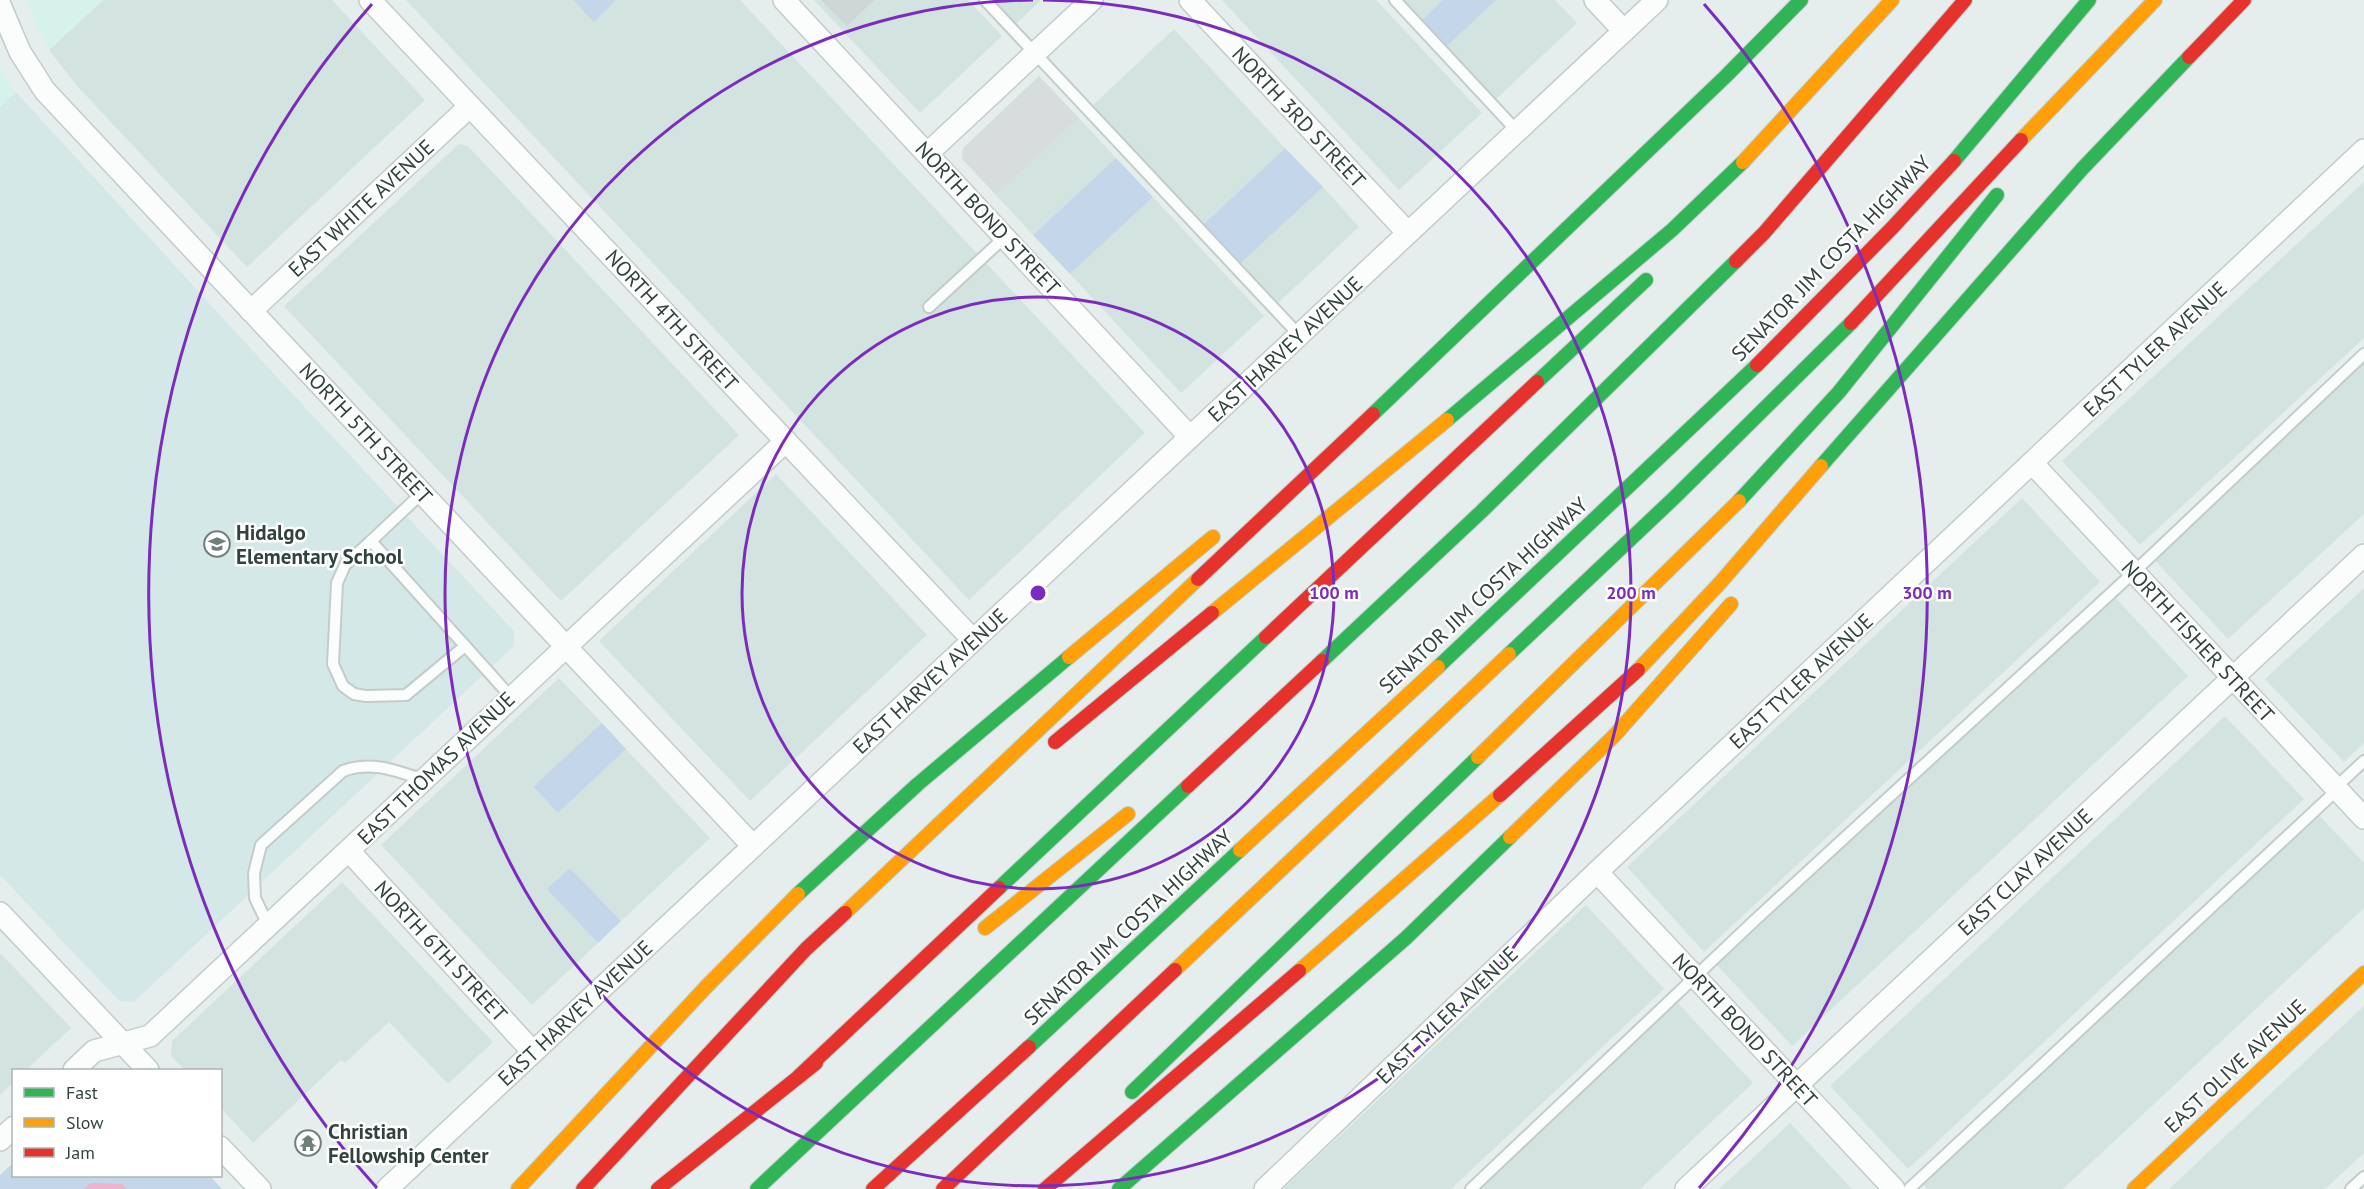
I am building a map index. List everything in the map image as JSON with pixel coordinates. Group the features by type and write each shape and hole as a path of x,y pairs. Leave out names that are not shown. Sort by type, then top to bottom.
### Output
{"main road":[{"path":"584,1189 806,950 1355,431 1453,334 1726,76 1801,0"},
{"path":"1045,751 1555,331 1672,230 1767,137 1892,0"},
{"path":"757,1189 1481,512 1764,233 1965,0"},
{"name":"SENATOR JIM COSTA HIGHWAY","path":"873,1189 958,1113 1701,422 1820,302 1986,126 2090,0"},
{"path":"943,1189 1674,498 1825,352 1994,169 2155,0"},
{"path":"1046,1189 1215,1046 1586,719 1652,656 1720,584 1967,297 2082,169 2244,0"},
{"path":"2028,155 2100,60"},
{"path":"1918,378 2082,169"},
{"path":"1036,1189 1114,1110 1683,558 1768,472 1846,383 2006,183"},
{"path":"799,1076 1658,269"},
{"path":"1293,470 1453,334"},
{"path":"518,1189 720,974 825,869 1016,703 1221,531"},
{"path":"1119,1189 1406,938 1522,827 1614,736 1739,595"},
{"path":"1184,770 1324,658"},
{"path":"977,934 1137,807"},
{"path":"692,1073 966,818"},
{"path":"658,1189 940,964"},
{"name":"EAST OLIVE AVENUE","path":"2134,1189 2364,973"},
{"path":"889,1189 958,1113"}],"street":[{"name":"NORTH 4TH STREET","path":"370,0 973,640"},
{"name":"NORTH BOND STREET","path":"784,0 1190,437"},
{"path":"928,153 1092,0"},
{"name":"NORTH 3RD STREET","path":"1190,0 1408,233"},
{"path":"1595,0 1624,31"},
{"name":"EAST HARVEY AVENUE","path":"387,1189 1658,0"},
{"name":"NORTH 5TH STREET","path":"0,5 20,52 45,92 753,846"},
{"name":"EAST WHITE AVENUE","path":"251,311 470,106"},
{"name":"EAST TYLER AVENUE","path":"1264,1189 2364,150"},
{"name":"EAST THOMAS AVENUE","path":"76,1069 94,1051 150,1036 786,441"},
{"name":"NORTH FISHER STREET","path":"2033,464 2364,818"},
{"name":"EAST CLAY AVENUE","path":"1686,1189 2364,555"},
{"name":"NORTH 6TH STREET","path":"349,851 533,1052"},
{"name":"NORTH BOND STREET","path":"1597,872 1894,1189"},
{"path":"0,913 146,1069"},
{"path":"0,1140 12,1129"},
{"path":"222,1149 260,1189"}],"lane":[{"path":"0,5 4,0"},
{"path":"985,0 1299,335"},
{"path":"1395,0 1517,131"},
{"path":"929,307 1005,237"},
{"path":"1472,1189 1695,977 2133,572 2364,354"},
{"path":"422,493 345,565 337,583 333,664 343,687 354,694 406,695 465,646"},
{"path":"371,541 511,697"},
{"path":"1909,1189 2364,761"},
{"path":"268,925 255,898 254,873 261,845 343,771 352,767 388,767 424,780"},
{"path":"2351,1189 2364,1177"}],"shaded area":[{"path":"28,0 103,0 49,50 34,23"},
{"path":"103,0 332,0 425,100 247,267 77,86 49,50"},
{"path":"406,0 573,0 594,21 616,0 740,0 1145,433 969,600"},
{"path":"573,0 616,0 594,22"},
{"path":"814,0 968,0 1002,36 920,113"},
{"path":"993,0 1041,0 1016,24"},
{"path":"1222,0 1376,0 1482,113 1399,190"},
{"path":"1401,0 1443,0 1421,21"},
{"path":"1443,0 1496,0 1445,48 1421,21"},
{"path":"1496,0 1555,0 1577,23 1495,100 1445,48"},
{"path":"1174,29 1285,148 1203,225 1092,106"},
{"path":"0,68 16,92 0,107"},
{"path":"1039,76 1079,118 996,195 962,159 963,148"},
{"name":"Hidalgo Elementary School","path":"16,92 275,375 514,631 514,646 134,1002 119,1001 0,875 0,107"},
{"path":"1079,118 1116,158 1033,235 996,195"},
{"path":"459,144 468,146 739,435 561,601 284,306"},
{"path":"1285,148 1323,187 1240,264 1203,225"},
{"path":"1116,158 1153,197 1070,274 1033,235"},
{"path":"2364,182 2364,338 2140,545 2062,461"},
{"path":"1323,187 1359,227 1277,304 1240,264"},
{"path":"1153,197 1264,316 1181,393 1070,274"},
{"path":"2364,358 2364,514 2228,639 2150,555"},
{"path":"776,474 927,635 750,801 599,641"},
{"path":"2022,498 2100,582 1704,952 1627,867"},
{"path":"2364,588 2364,743 2344,762 2265,679"},
{"path":"2110,592 2188,676 1792,1046 1714,962"},
{"path":"559,678 602,723 533,788 558,813 626,749 710,838 621,921 570,868 548,889 598,943 532,1005 381,845"},
{"path":"2225,716 2304,799 1908,1169 1830,1086"},
{"path":"602,723 626,749 558,813 533,787"},
{"path":"2314,810 2364,863 2364,908 2063,1189 1927,1189 1918,1180"},
{"path":"570,868 621,921 598,943 547,889"},
{"path":"342,882 493,1042 448,1084 389,1022 345,1063 341,1060 253,1143 222,1109 222,1069 184,1069 171,1056 172,1041"},
{"path":"1586,905 1664,989 1451,1189 1283,1189"},
{"path":"0,953 71,1028 27,1069 12,1069 12,1083 0,1095"},
{"path":"1674,999 1753,1083 1640,1189 1472,1189"},
{"path":"2364,1006 2364,1153 2325,1189 2169,1189"},
{"path":"1790,1123 1852,1189 1719,1189 1758,1153"},
{"path":"12,1164 12,1177 211,1177 222,1189 0,1189 0,1175"},
{"path":"91,1183 122,1184 127,1189 84,1189"}],"building":[{"path":"822,0 873,0 847,25"}],"traffic: fast":[{"path":"1373,414 1726,76 1801,0"},
{"path":"1954,161 2089,0"},
{"path":"1821,466 2082,169 2189,57"},
{"path":"1447,420 1672,230 1743,162"},
{"path":"1739,501 1839,392 1997,195"},
{"path":"1322,661 1481,512 1736,261"},
{"path":"1537,382 1646,280"},
{"path":"1509,654 1674,498 1851,323"},
{"path":"1438,667 1757,365"},
{"path":"999,888 1266,637"},
{"path":"798,894 918,784 1069,657"},
{"path":"1132,1092 1478,757"},
{"path":"757,1189 1188,786"},
{"path":"1119,1189 1406,938 1510,837"},
{"path":"1029,1047 1240,850"}],"traffic: slow":[{"path":"1743,162 1892,0"},
{"path":"2021,140 2155,0"},
{"path":"1212,613 1447,420"},
{"path":"1638,670 1720,583 1821,466"},
{"path":"1478,757 1739,501"},
{"path":"1069,657 1213,537"},
{"path":"845,913 1198,579"},
{"path":"1510,837 1614,736 1731,604"},
{"path":"1175,970 1509,654"},
{"path":"1240,850 1438,667"},
{"path":"1299,971 1500,795"},
{"path":"985,928 1128,814"},
{"path":"518,1189 706,987 798,894"},
{"path":"2134,1189 2364,973"}],"traffic: jam":[{"path":"1736,261 1764,233 1965,0"},
{"path":"2189,57 2244,0"},
{"path":"1851,323 2021,140"},
{"path":"1757,365 1892,228 1954,161"},
{"path":"1266,637 1537,382"},
{"path":"1198,579 1373,414"},
{"path":"1055,742 1212,613"},
{"path":"1188,786 1322,661"},
{"path":"1500,795 1638,670"},
{"path":"799,1076 999,888"},
{"path":"583,1189 806,949 845,913"},
{"path":"943,1189 1175,970"},
{"path":"1045,1189 1299,971"},
{"path":"873,1189 1029,1047"},
{"path":"658,1189 816,1063"}],"place":[{"name":"Hidalgo Elementary School","path":"217,544"},
{"name":"Christian Fellowship Center","path":"308,1143"}]}
